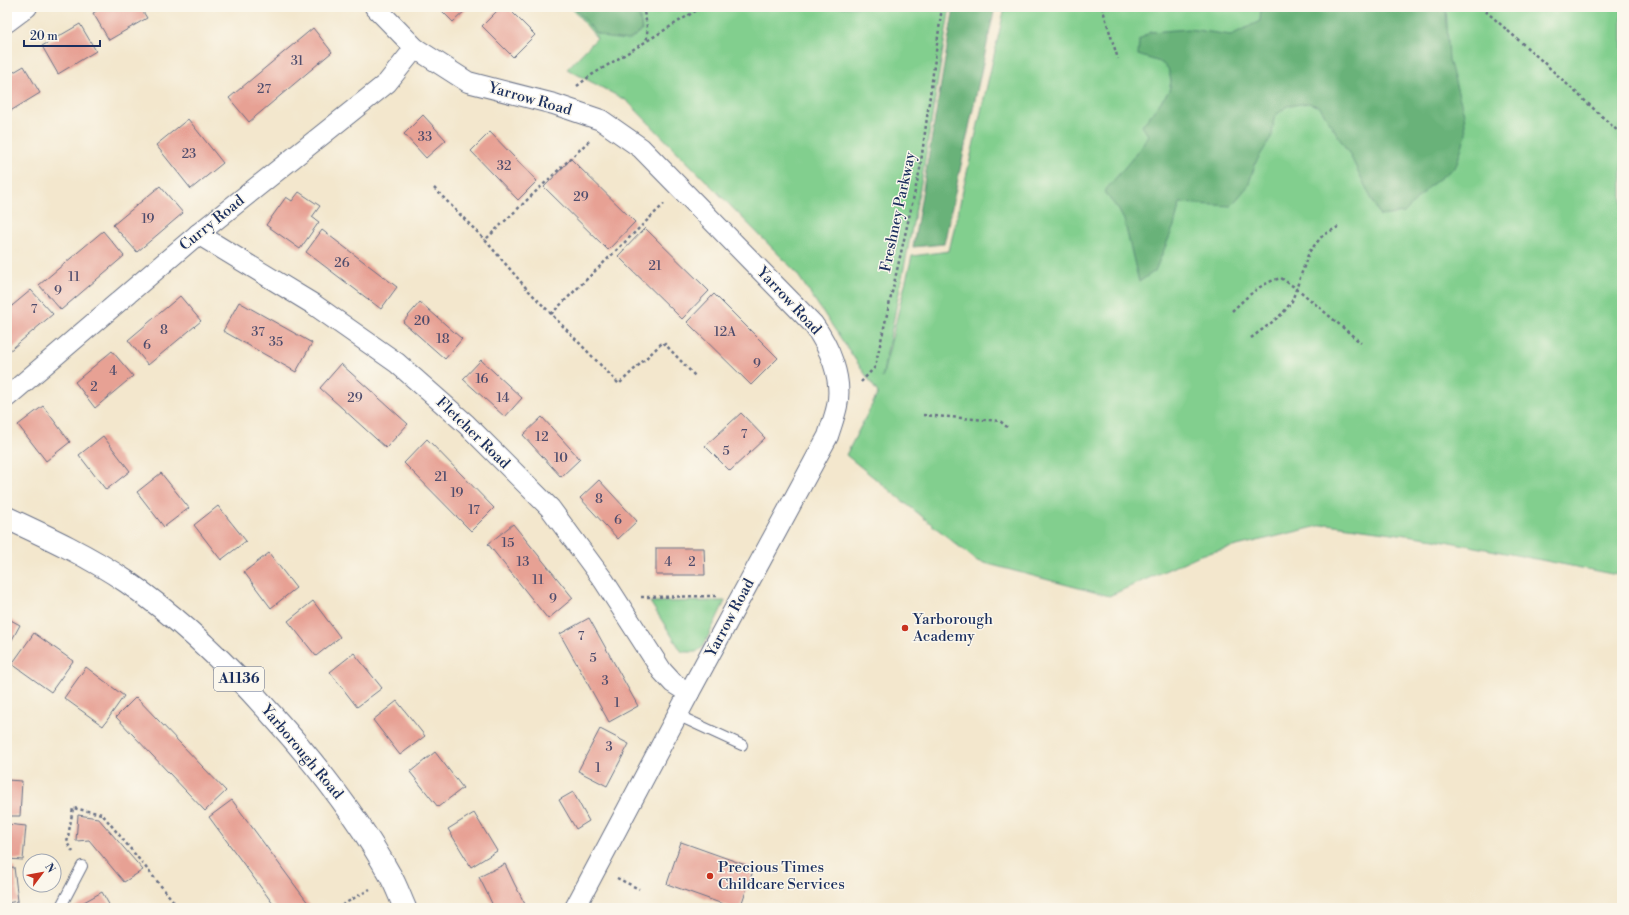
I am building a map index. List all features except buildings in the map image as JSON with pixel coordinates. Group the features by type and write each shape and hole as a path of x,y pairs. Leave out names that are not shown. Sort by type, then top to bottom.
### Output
{"main road":[{"name":"Yarborough Road","path":"7,520 62,543 127,582 188,628 244,683 296,742 347,806 391,875 405,908"}],"street":[{"path":"7,22 27,7"},
{"name":"Yarrow Road","path":"375,7 415,48 468,82 554,104 601,120 641,148 813,324 825,341 833,360 838,383 838,405 828,436 677,715 575,908"},
{"name":"Curry Road","path":"7,397 198,234 387,83 415,48"},
{"name":"Fletcher Road","path":"198,234 314,304 397,364 466,424 550,508 604,581 662,671 673,683 689,693"}],"lane":[{"path":"677,715 742,745"},
{"path":"60,908 82,866"}],"path":[{"path":"642,7 645,14 648,36 646,42"},
{"path":"554,104 590,76 702,7"},
{"name":"Freshney Parkway","path":"838,405 875,367 920,169 942,7"},
{"path":"1102,7 1118,59"},
{"path":"1481,7 1622,135"},
{"path":"485,240 606,124"},
{"path":"434,188 485,240 551,314 619,384 663,342 696,378"},
{"path":"551,314 680,188"},
{"path":"1251,338 1283,312 1292,301 1295,287 1309,252 1323,235 1338,227"},
{"path":"1232,311 1256,288 1271,280 1281,278 1295,287 1361,342"},
{"path":"923,415 1000,421 1007,427"},
{"path":"614,598 742,596"},
{"path":"82,866 67,843 73,808 102,814 179,908"},
{"path":"337,908 391,875"}],"green space":[{"path":"571,7 574,7 595,32 642,31 638,7 950,7 922,178 882,378 912,256 949,251 1005,7 1622,7 1622,576 1435,539 1327,524 1200,555 1109,596 977,561 846,455 878,393 795,271 627,101 567,69 597,38"},
{"path":"574,7 638,7 642,31 629,40 608,38 595,32"},
{"path":"954,7 995,7 944,244 913,247"},
{"path":"1261,7 1446,7 1449,60 1464,114 1466,134 1456,166 1430,186 1404,213 1380,216 1350,155 1320,107 1308,103 1287,106 1274,117 1272,136 1256,162 1248,186 1231,206 1180,203 1174,226 1155,271 1139,282 1124,220 1118,209 1104,192 1133,158 1143,143 1148,135 1142,126 1169,91 1171,81 1168,68 1160,62 1138,55 1139,40 1150,32 1189,29 1231,35 1260,21"},
{"path":"725,601 703,647 696,652 682,652 650,602"}],"place":[{"name":"Yarborough Academy","path":"905,628"},
{"name":"Precious Times Childcare Services","path":"710,876"}]}
